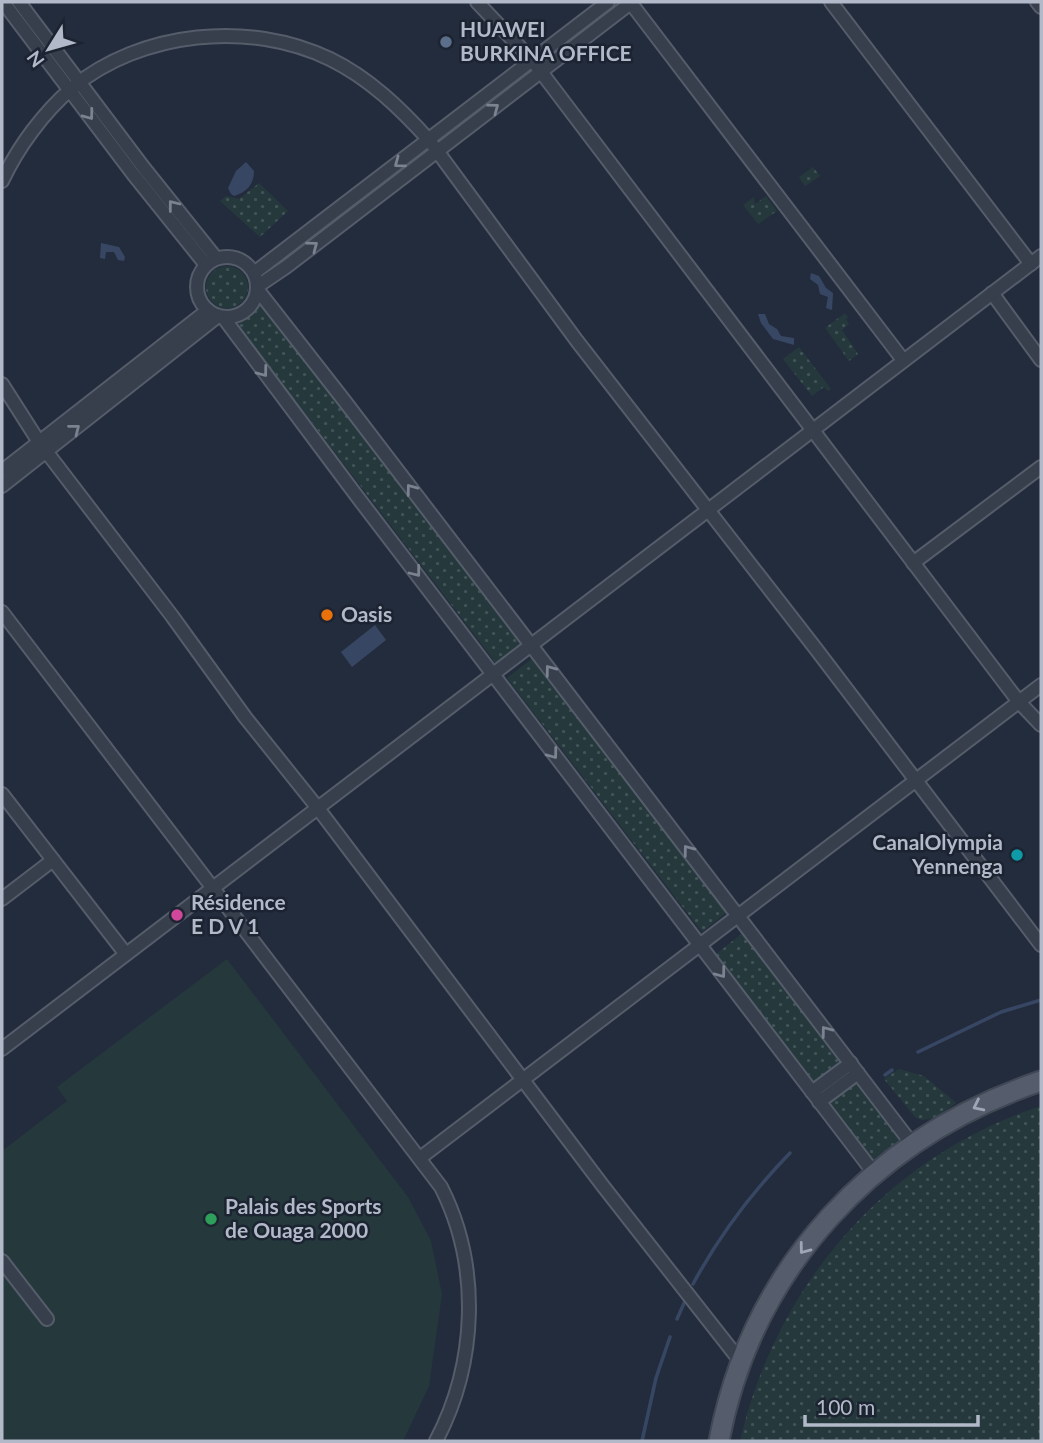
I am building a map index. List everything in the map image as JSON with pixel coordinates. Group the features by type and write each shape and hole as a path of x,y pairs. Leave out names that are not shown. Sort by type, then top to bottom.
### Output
{"main road":[{"path":"719,1441 726,1407 741,1362 769,1301 796,1259 832,1214 874,1173 912,1144 974,1107 1041,1081"}],"street":[{"path":"3,2 75,86"},
{"path":"19,2 133,174 211,262"},
{"path":"477,2 532,60 1019,702 1041,725"},
{"path":"254,273 608,2"},
{"path":"2,471 43,446 216,314 233,317 243,313 251,306 257,288 631,2 903,360"},
{"path":"2,1049 1036,260 831,2"},
{"path":"1037,2 1041,8"},
{"path":"2,181 21,147 75,86 110,65 149,48 181,40 224,36 272,40 330,59 366,81 402,111 438,151 578,341 1041,945"},
{"path":"874,1173 216,314 200,299 197,287 199,275 211,262 226,256 238,258 247,264 254,273 257,288 912,1144"},
{"path":"992,293 1041,360"},
{"path":"2,384 43,446 245,717 317,807 611,1196 741,1362"},
{"path":"2,485 43,446"},
{"path":"913,563 1041,467"},
{"path":"2,614 441,1187 458,1225 470,1294 462,1372 436,1441"},
{"path":"420,1158 1041,685"},
{"path":"2,794 125,953"},
{"path":"2,899 53,860"},
{"path":"815,1097 854,1068"},
{"path":"2,1261 47,1319"}],"green space":[{"path":"813,167 820,176 805,186 799,177"},
{"path":"259,183 288,211 260,237 220,201 226,196 239,199"},
{"path":"766,196 777,211 758,224 743,205 754,197 755,204"},
{"path":"227,266 242,272 248,287 242,302 227,308 212,302 206,287 212,272"},
{"path":"264,301 525,641 496,663 237,324"},
{"path":"845,313 849,324 842,330 858,354 849,361 825,328"},
{"path":"799,347 831,389 828,391 824,387 812,396 783,359"},
{"path":"534,657 728,911 702,932 507,678"},
{"path":"744,932 844,1062 816,1084 716,954"},
{"name":"Palais des Sports de Ouaga 2000","path":"227,959 408,1197 431,1241 442,1294 429,1386 403,1441 2,1441 2,1151 67,1101 57,1087"},
{"path":"899,1069 924,1076 956,1103 931,1119 915,1117 884,1079"},
{"path":"859,1080 904,1140 874,1162 830,1102"},
{"path":"1041,1106 1041,1441 740,1441 757,1384 781,1330 810,1280 846,1234 888,1193 934,1158 985,1128"}],"water":[{"path":"246,162 254,171 253,180 246,190 234,196 228,188 236,171"},
{"path":"101,243 119,247 125,257 124,261 118,260 114,252 106,252 105,259 100,258"},
{"path":"811,273 819,276 826,288 833,293 832,310 826,308 828,297 820,294 818,285 810,279"},
{"path":"758,314 765,314 769,324 777,329 781,336 794,338 794,345 773,339"},
{"path":"375,625 386,640 352,667 341,652"}],"waterway":[{"path":"918,1052 1001,1012 1041,1000"},
{"path":"885,1075 892,1070"},
{"path":"693,1284 737,1215 790,1153"},
{"path":"677,1319 685,1301"},
{"path":"642,1441 656,1378 670,1337"}],"place":[{"name":"HUAWEI BURKINA OFFICE","path":"446,42"},
{"name":"Oasis","path":"327,615"},
{"name":"CanalOlympia Yennenga","path":"1017,855"},
{"name":"Résidence E D V 1","path":"177,915"},
{"name":"Palais des Sports de Ouaga 2000","path":"211,1219"}]}
